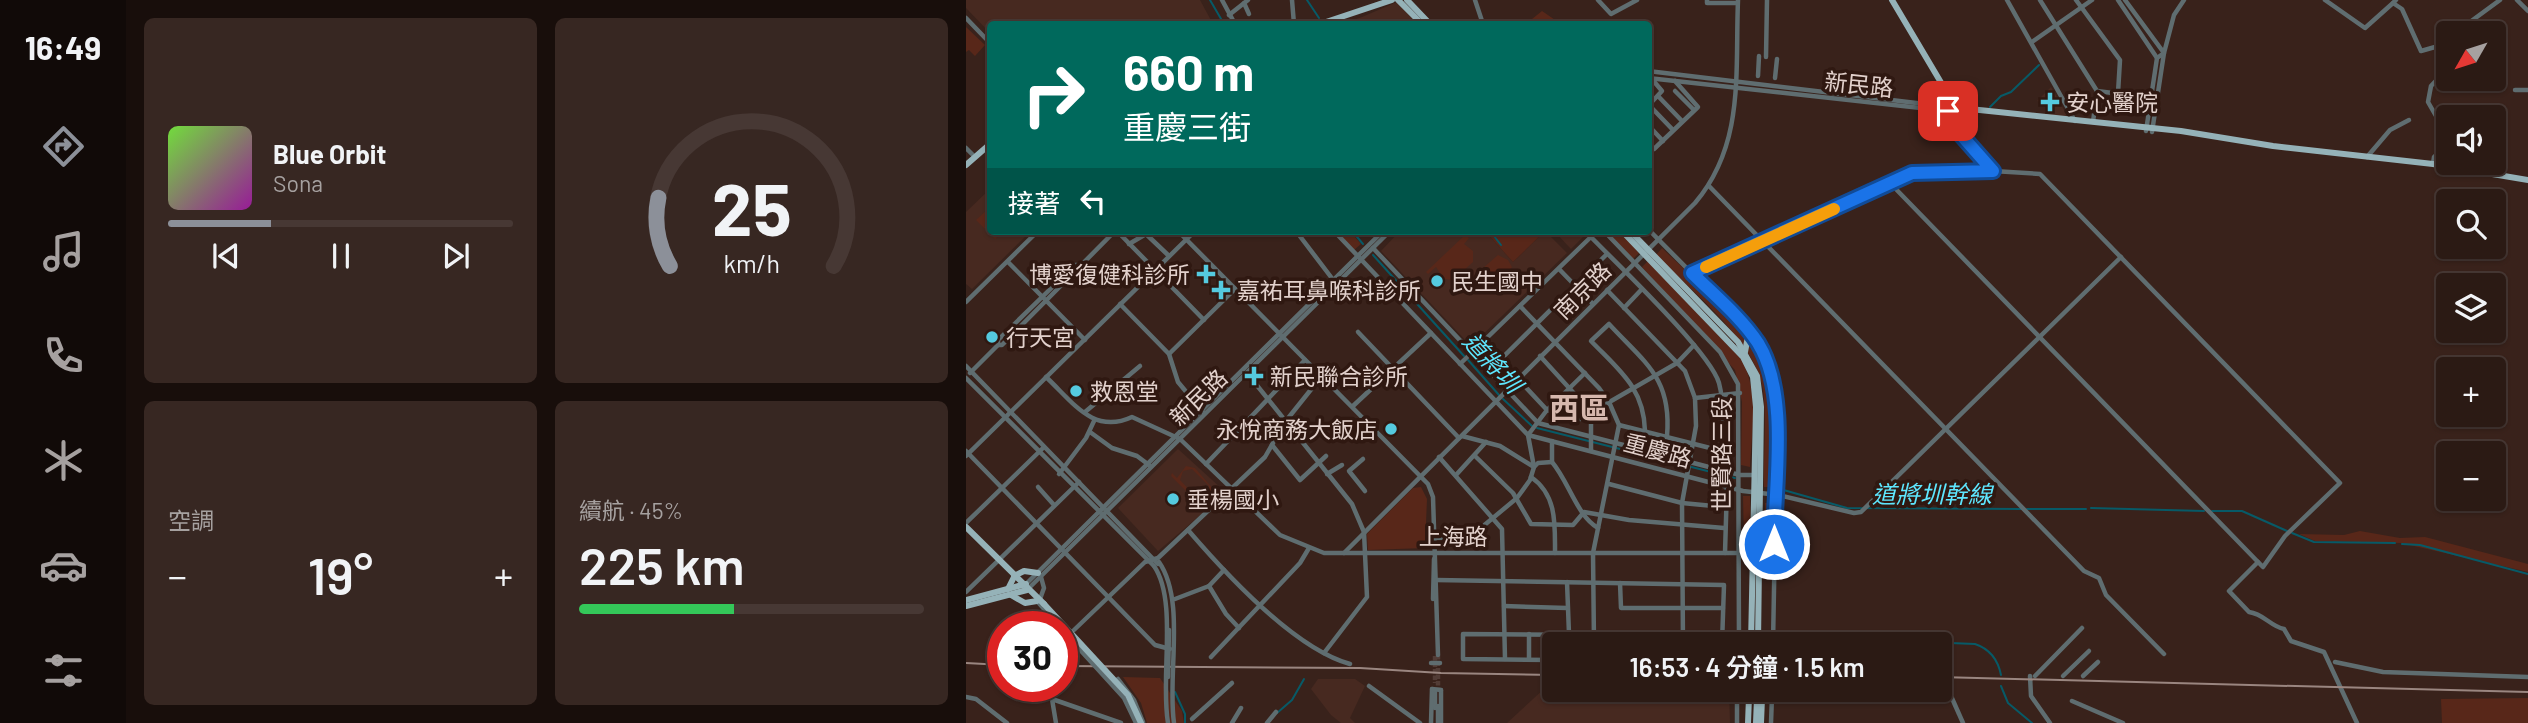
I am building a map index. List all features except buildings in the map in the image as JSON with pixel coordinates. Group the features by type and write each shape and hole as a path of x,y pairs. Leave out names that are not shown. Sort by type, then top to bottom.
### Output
{"main road":[{"path":"1329,21 1392,0"},
{"path":"1398,0 1419,21"},
{"path":"1406,0 1427,21"},
{"path":"1892,0 1946,90 1949,109"},
{"name":"新民路","path":"1949,109 2093,122 2149,130 2165,129 2194,135"},
{"name":"新民路","path":"1949,109 2194,135"},
{"path":"2194,135 2433,164 2528,180"},
{"path":"966,165 987,146"},
{"name":"世賢路三段","path":"1627,235 1646,251 1745,352 1759,388 1758,632"},
{"name":"世賢路三段","path":"1633,235 1734,345 1749,367 1756,407 1754,475 1757,493"},
{"path":"1745,352 1749,331"},
{"path":"966,525 1128,695 1140,723"},
{"name":"世賢路三段","path":"1752,632 1757,553"},
{"path":"1009,592 1014,576 1024,571 1039,575"},
{"path":"966,606 1027,587"},
{"path":"966,600 1009,592 1025,603 1041,602"},
{"path":"1041,602 1048,611"},
{"path":"1078,646 1125,694 1140,723"},
{"path":"1754,723 1755,702"},
{"path":"1754,723 1755,702"}],"street":[{"path":"1222,0 1233,21"},
{"path":"1292,0 1294,21"},
{"path":"1475,0 1482,21"},
{"path":"1598,0 1611,14 1637,0"},
{"path":"1707,0 1707,3 1737,2"},
{"path":"1766,57 1767,0"},
{"path":"2007,0 2075,121"},
{"path":"2040,0 2097,90 2093,122"},
{"path":"2076,0 2120,60 2118,93"},
{"path":"2032,42 2092,0"},
{"path":"2118,0 2157,58 2154,98"},
{"path":"2125,0 2164,53"},
{"path":"2149,130 2174,15 2184,0"},
{"path":"2325,0 2365,28 2394,1 2402,9 2421,51 2435,47 2446,70 2431,86 2428,102 2436,116"},
{"path":"2471,21 2500,0"},
{"path":"2517,0 2528,11"},
{"path":"1229,15 1246,1 1249,14"},
{"name":"南京路","path":"1343,554 1709,186 1728,146 1735,85 1737,2"},
{"path":"966,18 987,40"},
{"path":"2157,58 2164,53"},
{"path":"1758,76 1759,56"},
{"path":"1775,78 1777,59"},
{"name":"新民路","path":"1652,72 1735,85"},
{"name":"新民路","path":"1652,78 1949,109"},
{"path":"1652,81 1662,91 1652,102"},
{"path":"1675,81 1696,109"},
{"path":"2097,90 2154,98"},
{"path":"2515,90 2528,90"},
{"path":"1675,91 1696,109"},
{"path":"1658,96 1682,121"},
{"path":"1652,108 1673,130"},
{"path":"1652,147 1654,149 1696,109"},
{"path":"1949,109 1947,119 1993,171"},
{"path":"2367,157 2390,130 2409,120"},
{"path":"1652,129 1663,141"},
{"path":"966,148 974,156"},
{"path":"2433,164 2436,155"},
{"path":"1692,273 1763,242 1890,183 1912,173 1993,171 2040,174 2340,483 2285,536 2263,567 1890,183"},
{"path":"1709,186 2084,571 2099,578 2106,595 2164,654"},
{"path":"1652,233 1749,331 1763,352 1774,384 1777,426 1773,632"},
{"path":"966,302 1034,235"},
{"path":"1112,235 1081,265 1075,265 1002,345 998,345 966,378 1147,562 1156,564"},
{"path":"1120,235 1204,320"},
{"path":"1129,244 1144,235"},
{"path":"1147,235 1169,256"},
{"path":"1182,235 1420,475 1433,497 1434,538 1434,556 1436,656 1436,580 1434,556"},
{"path":"1172,650 1155,645 967,454 1190,235"},
{"path":"1299,235 1335,282"},
{"path":"1339,235 1363,254 1432,333 1529,433 1535,467"},
{"name":"新民路","path":"1371,246 1379,235"},
{"name":"新民路","path":"1204,413 1243,369 1385,235"},
{"name":"世賢路三段","path":"1608,235 1720,352 1734,373 1740,393 1739,632"},
{"path":"1462,362 1591,237 1694,345 1714,372 1721,395 1721,470"},
{"path":"1371,246 1537,423"},
{"path":"1498,362 1607,254"},
{"path":"1945,428 2121,257"},
{"path":"1007,261 1084,340"},
{"path":"1559,269 1593,304"},
{"path":"1169,355 1236,289"},
{"path":"966,290 972,296"},
{"path":"1607,290 1677,363 1689,379 1695,398 1695,443 1682,503 1682,632"},
{"path":"1624,308 1642,290"},
{"path":"1120,304 1169,355 1178,382 1204,413"},
{"path":"1520,306 1585,373 1609,402 1619,425 1593,553 1594,632"},
{"path":"1645,431 1642,405 1634,386 1591,341 1609,324 1656,375 1666,395 1667,436"},
{"path":"1359,332 1460,437 1500,446 1535,467"},
{"path":"1353,406 1432,333"},
{"name":"新民路","path":"1027,587 1177,439 1248,374 1281,336"},
{"path":"1481,344 1547,410 1580,419 1677,363 1694,345"},
{"path":"1541,356 1591,412 1592,449"},
{"path":"1206,464 1305,360"},
{"path":"966,366 1156,564 1165,590 1164,687 1170,723"},
{"path":"1085,412 1140,366"},
{"path":"1243,369 1352,505 1364,532 1367,597 1324,653"},
{"path":"1529,433 1547,410 1585,373"},
{"path":"1046,377 1094,421 1090,432 1059,474"},
{"path":"1156,564 1265,457 1285,422 1321,377"},
{"path":"1695,398 1740,393"},
{"name":"上海路","path":"1094,421 1113,424 1132,417 1177,439 1280,534 1324,553 1434,556 1504,553 1774,553"},
{"name":"重慶路","path":"1537,423 1691,464 1740,475 1754,475"},
{"path":"1619,425 1722,451"},
{"name":"重慶路","path":"1529,433 1739,489 1861,512 1945,428"},
{"path":"1090,432 1112,448 1136,456 1150,466"},
{"path":"1552,441 1552,462 1566,478 1582,514 1598,528"},
{"path":"1456,475 1486,442"},
{"path":"1272,444 1300,480 1326,456"},
{"path":"966,525 1044,447"},
{"path":"1475,456 1516,499 1531,524 1573,525 1582,514"},
{"path":"1439,457 1494,516 1502,529 1504,659"},
{"path":"1363,459 1349,471 1365,491"},
{"path":"1434,538 1470,537 1516,499 1538,463 1552,462"},
{"path":"1327,474 1342,465"},
{"path":"1531,477 1541,484 1554,507 1555,553"},
{"path":"967,588 1079,482"},
{"path":"1608,484 1682,503 1724,507"},
{"path":"1725,553 1724,507 1727,486"},
{"path":"1038,487 1055,505"},
{"path":"1582,514 1682,526 1724,528"},
{"path":"1188,530 1259,606 1324,653 1350,664"},
{"path":"1212,657 1307,555 1309,548"},
{"path":"1078,626 1147,562"},
{"path":"2258,562 2229,591 2249,612 2284,629 2291,641 2325,652 2357,723"},
{"path":"1175,599 1209,586 1224,570"},
{"path":"1039,575 1044,589 1041,602"},
{"path":"1436,580 1724,584 1722,632"},
{"path":"1567,582 1569,632"},
{"path":"1620,583 1621,608 1723,608"},
{"path":"1209,586 1226,614 1239,628"},
{"path":"1504,606 1567,608"},
{"path":"2050,723 2031,696 2033,676 2082,628"},
{"path":"1542,634 1463,634 1464,659 1542,660"},
{"path":"1529,634 1529,659"},
{"path":"2063,676 2089,651"},
{"path":"2083,676 2098,662"},
{"path":"2335,662 2384,672 2528,677"},
{"path":"1431,663 1440,663"},
{"path":"1192,719 1232,683"},
{"path":"1369,686 1420,723"},
{"path":"1436,723 1437,691 1436,723"},
{"path":"966,698 976,699 1007,723"},
{"path":"1952,698 1963,723"},
{"path":"1056,723 1052,699 1121,723"},
{"path":"2072,701 2119,722"},
{"path":"1737,702 1737,723"},
{"path":"1771,723 1772,702"},
{"path":"1232,723 1241,708"},
{"path":"1267,723 1276,712"}],"shaded area":[{"path":"966,0 1200,0 1211,21 987,21 987,30 966,8"},
{"path":"1397,2 1414,21 1350,21"},
{"path":"1542,11 1557,21 1534,21 1532,19"},
{"path":"966,27 985,45 975,56 969,50 966,52"},
{"name":"安心醫院","path":"2051,87 2068,117 2045,115 2046,104 2037,101"},
{"path":"987,192 987,235 1027,235 972,289 966,284 966,212"},
{"path":"987,210 987,231 976,220"},
{"path":"1341,235 1353,235 1361,244 1354,250"},
{"path":"1396,235 1489,235 1513,262 1541,235 1549,235 1567,253 1471,346 1381,251"},
{"path":"1465,235 1469,238 1464,244 1473,251 1473,262 1453,280 1444,279 1436,267 1428,274 1426,272"},
{"path":"1489,235 1541,235 1513,262"},
{"path":"1558,235 1585,235 1571,249"},
{"path":"1611,235 1623,235 1639,253 1633,259"},
{"path":"1662,248 1725,308 1763,360 1770,379 1774,405 1771,487 1764,487 1764,401 1758,371 1735,334 1656,255"},
{"path":"1498,255 1508,260 1512,267 1499,284 1486,291 1476,285 1474,278 1466,283"},
{"path":"1648,261 1742,360 1753,399 1750,467 1741,465 1742,402 1735,370 1642,267"},
{"name":"垂楊國小","path":"1178,449 1222,489 1224,495 1158,551 1118,508"},
{"path":"1186,466 1195,468 1213,489 1211,497 1202,502 1206,507 1204,509 1171,476 1172,473 1177,478","holes":["1192,469 1209,486 1209,494 1204,499 1197,498 1180,480 1183,471"]},
{"path":"1421,487 1427,499 1425,548 1368,550 1367,534 1413,488"},
{"path":"1743,496 1750,496 1751,544 1744,544"},
{"path":"1765,503 1771,503 1770,544 1765,544"},
{"path":"2360,531 2400,538 2425,537 2528,564 2528,572 2401,543 2315,541 2299,534 2344,535"},
{"path":"1123,677 1160,678 1182,711 1184,723 1147,723 1141,703"},
{"path":"1318,679 1355,679 1365,686 1350,718 1355,723 1341,723 1331,715 1311,689"},
{"path":"1542,691 1542,702 1729,702 1730,723 1507,723"},
{"path":"2528,698 2528,723 2442,723 2441,699"}],"waterway":[{"name":"道將圳","path":"1210,0 1222,21"},
{"path":"1307,0 1319,18"},
{"path":"1990,107 2001,96 2011,92 2039,65"},
{"name":"道將圳","path":"1355,235 1363,244"},
{"path":"1493,235 1501,245"},
{"name":"道將圳","path":"1373,255 1464,356"},
{"name":"道將圳","path":"1468,360 1499,395"},
{"name":"道將圳","path":"1503,399 1532,426"},
{"name":"道將圳","path":"1537,428 1735,478"},
{"name":"道將圳幹線","path":"1780,489 1847,508 2022,509"},
{"name":"道將圳幹線","path":"2091,508 2204,511"},
{"name":"道將圳幹線","path":"2027,509 2086,509"},
{"name":"道將圳幹線","path":"2212,511 2242,511 2287,531"},
{"name":"道將圳幹線","path":"2292,533 2314,542 2395,543"},
{"name":"道將圳幹線","path":"2402,544 2420,545 2528,574"},
{"path":"1952,643 1975,644 1985,649 1998,665 2001,675"},
{"path":"1277,713 1292,700 1304,679"},
{"path":"2001,686 2008,703 2032,723"},
{"path":"1175,692 1185,714 1185,723"}],"tunnel":[{"path":"1438,655 1438,691"},
{"path":"1435,656 1435,683"}],"railway":[{"path":"966,663 987,664"},
{"path":"1078,666 1360,668 1542,675"},
{"path":"1952,677 2528,692"}],"slow traffic":[{"path":"1706,267 1834,209"}],"place":[{"name":"安心醫院","path":"2050,102"},
{"name":"博愛復健科診所","path":"1206,274"},
{"name":"民生國中","path":"1437,281"},
{"name":"嘉祐耳鼻喉科診所","path":"1221,290"},
{"name":"行天宮","path":"992,337"},
{"name":"新民聯合診所","path":"1254,376"},
{"name":"救恩堂","path":"1076,391"},
{"name":"永悅商務大飯店","path":"1391,429"},
{"name":"垂楊國小","path":"1173,499"}],"district":[{"name":"西區","path":"1579,407"}],"route":[{"path":"1774,544 1777,426 1774,384 1769,366 1757,341 1692,273 1912,173 1993,171 1947,119 1948,111"}]}
